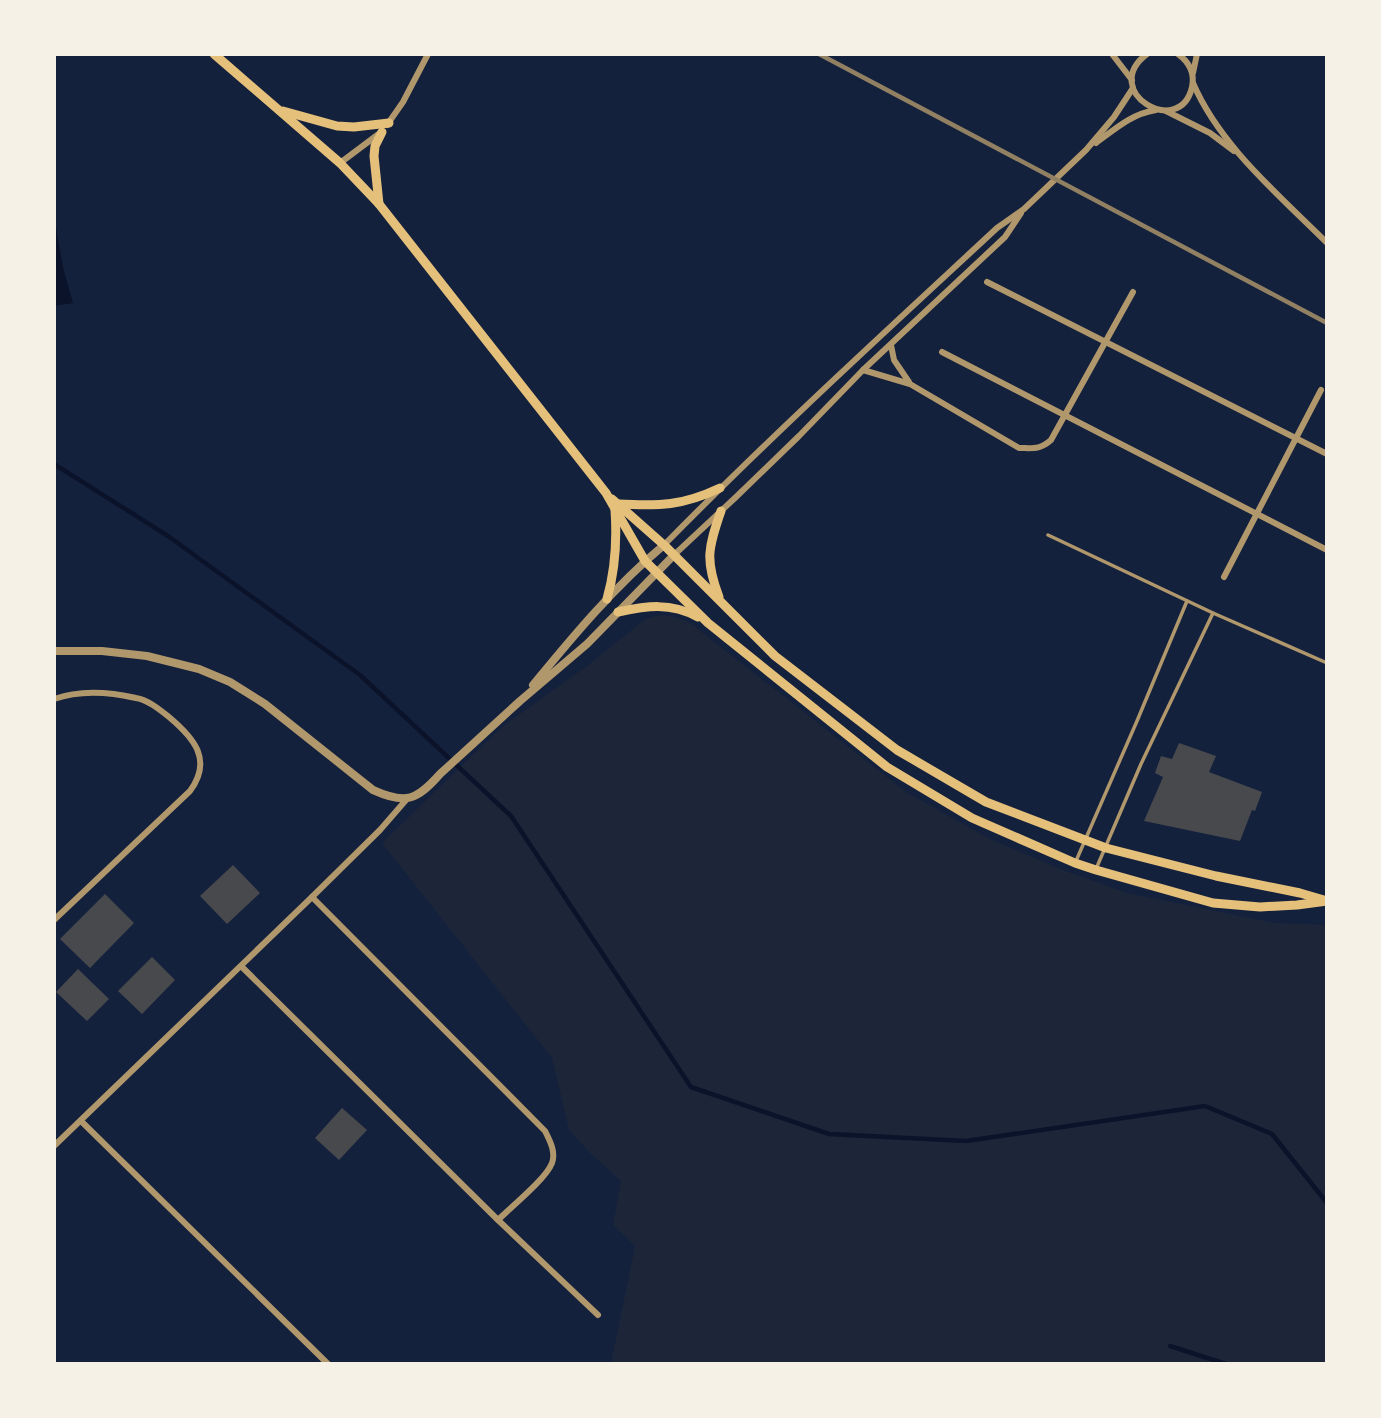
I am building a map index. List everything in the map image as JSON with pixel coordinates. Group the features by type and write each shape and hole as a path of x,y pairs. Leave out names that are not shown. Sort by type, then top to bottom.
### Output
{"main road":[{"path":"214,54 340,163 379,204 606,493 645,561 708,623 887,767 972,818 1096,870 1213,902 1259,906 1327,901"},
{"path":"278,109 337,126 389,123"},
{"path":"379,204 374,156 375,146 382,132"},
{"path":"616,507 670,505 701,497 720,488"},
{"path":"616,507 664,545 775,656 897,750 986,802 1106,848 1216,876 1300,892 1327,901"},
{"path":"607,599 612,581 616,507"},
{"path":"721,511 712,536 709,557 713,582 722,602"},
{"path":"618,612 649,606 676,608 708,623"}],"street":[{"path":"340,163 382,132 403,102 428,54"},
{"path":"1112,54 1141,102 1156,110"},
{"path":"520,701 580,627 645,561 997,228 1024,209 1086,150 1114,117 1132,84 1136,65 1147,54"},
{"path":"1178,54 1190,67 1193,83 1207,111 1242,157 1327,243"},
{"path":"1192,75 1198,54"},
{"path":"1086,150 1125,121 1144,112 1165,110 1181,104 1187,98 1193,83"},
{"path":"1165,110 1210,133 1242,157"},
{"path":"54,651 102,651 147,656 199,669 230,682 265,704 373,790 406,800 417,797 520,701 587,644 863,370 1005,237 1024,209"},
{"path":"987,282 1327,454"},
{"path":"863,370 910,384 1018,448 1044,446 1051,440 1133,292"},
{"path":"891,345 894,360 910,384"},
{"path":"942,352 1327,550"},
{"path":"1224,577 1321,390"},
{"path":"54,699 92,693 139,698 157,707 194,741 200,766 197,781 190,791 54,920"},
{"path":"54,1146 312,897 380,830 406,800"},
{"path":"312,897 545,1132 551,1144 551,1165 498,1220"},
{"path":"241,966 598,1315"},
{"path":"81,1121 328,1364"}],"lane":[{"path":"1048,535 1327,663"},
{"path":"1075,863 1187,600"},
{"path":"1096,870 1140,764 1213,613"}],"shaded area":[{"path":"54,216 73,303 54,306"},
{"path":"664,615 690,623 906,792 990,839 1127,893 1274,923 1327,925 1327,1364 611,1364 635,1246 613,1225 621,1181 569,1130 552,1058 382,843 503,726 587,666 644,620"}],"building":[{"path":"1179,743 1216,756 1209,772 1262,792 1240,841 1144,821 1163,777 1155,773 1161,756 1172,759"},
{"path":"233,865 260,893 227,924 200,896"},
{"path":"105,894 134,923 90,968 60,939"},
{"path":"152,957 175,980 142,1014 118,991"},
{"path":"78,969 109,999 87,1021 56,992"},
{"path":"342,1108 367,1130 339,1160 315,1138"}],"waterway":[{"path":"54,464 168,536 360,675 511,816 691,1087 829,1134 966,1141 1205,1106 1272,1134 1327,1203"},
{"path":"1170,1346 1226,1364"}],"railway":[{"path":"819,54 1327,323"}]}
